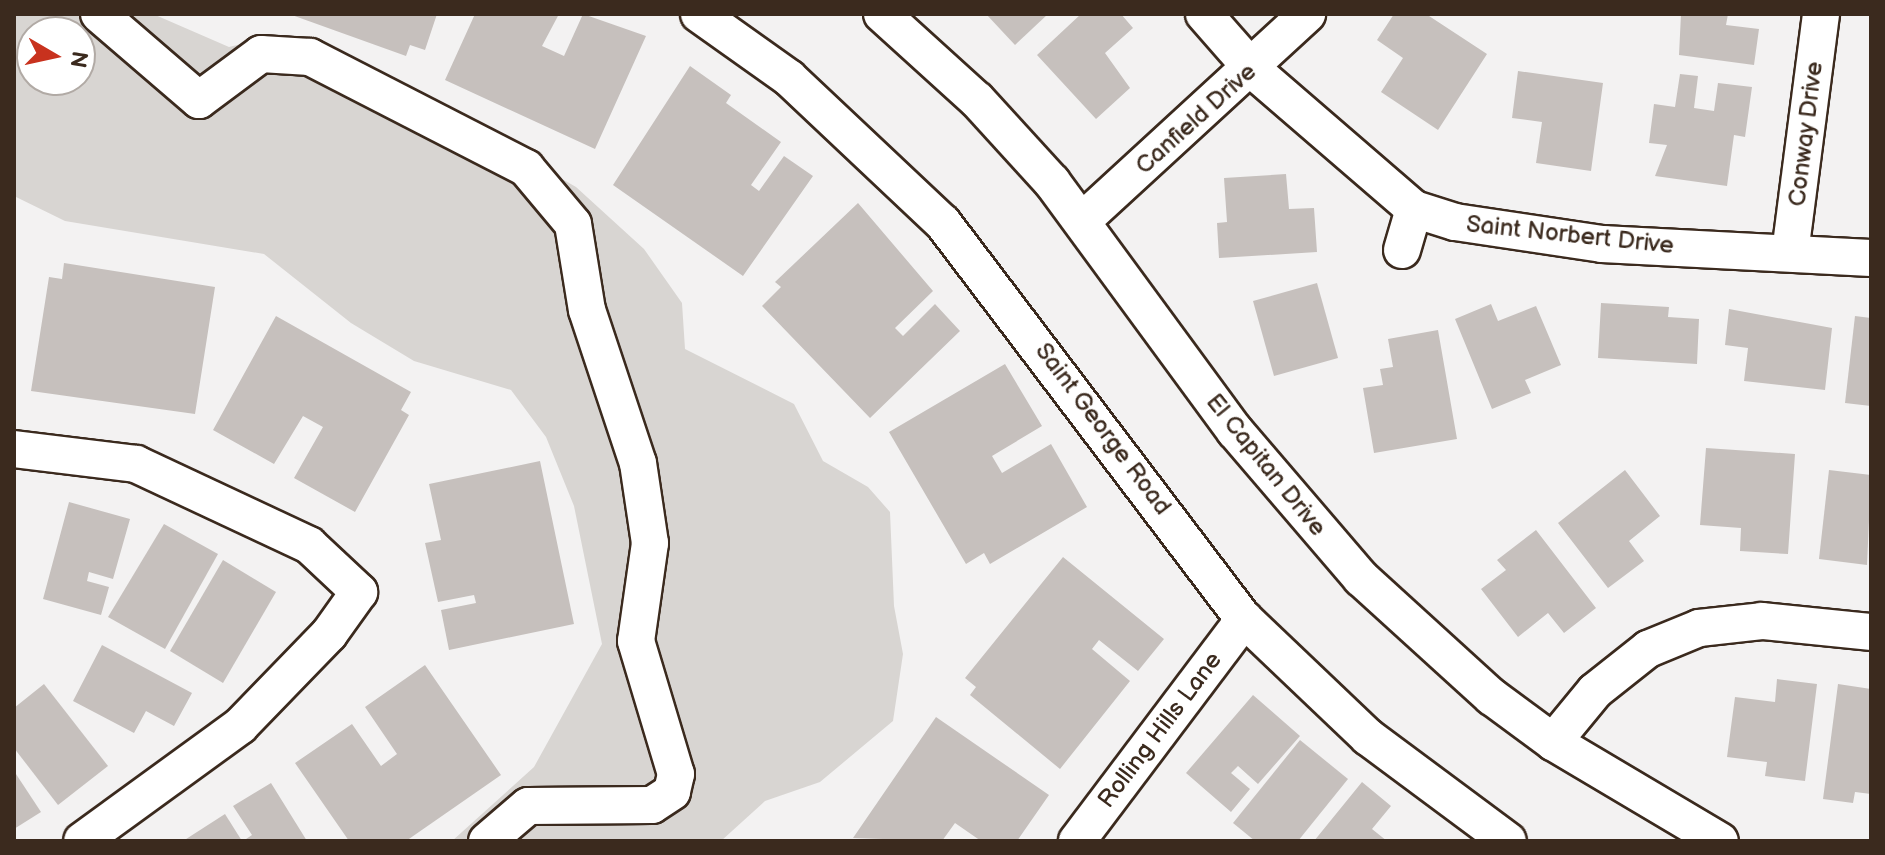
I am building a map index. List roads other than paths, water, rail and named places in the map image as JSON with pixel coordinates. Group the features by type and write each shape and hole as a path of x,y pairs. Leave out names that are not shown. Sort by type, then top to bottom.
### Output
{"street":[{"path":"99,14 199,100 261,54 310,57 526,168 573,224 587,310 638,463 650,543 636,641 676,774 672,792 652,805 528,806 487,841"},
{"name":"Saint George Road","path":"699,14 789,78 943,223 1244,619 1368,737 1508,841"},
{"name":"El Capitan Drive","path":"882,14 977,100 1082,221 1293,504 1435,648 1553,742 1720,841"},
{"name":"Saint Norbert Drive","path":"1204,14 1253,70 1414,209 1455,222 1602,244 1871,258"},
{"name":"Canfield Drive","path":"1082,221 1253,70 1307,14"},
{"name":"Conway Drive","path":"1790,253 1821,14"},
{"path":"1402,250 1414,209"},
{"path":"14,449 136,464 309,545 359,592 329,634 240,726 82,841"},
{"name":"Rolling Hills Lane","path":"1077,841 1244,619"},
{"path":"1553,742 1595,691 1648,649 1699,628 1762,621 1871,632"}]}
